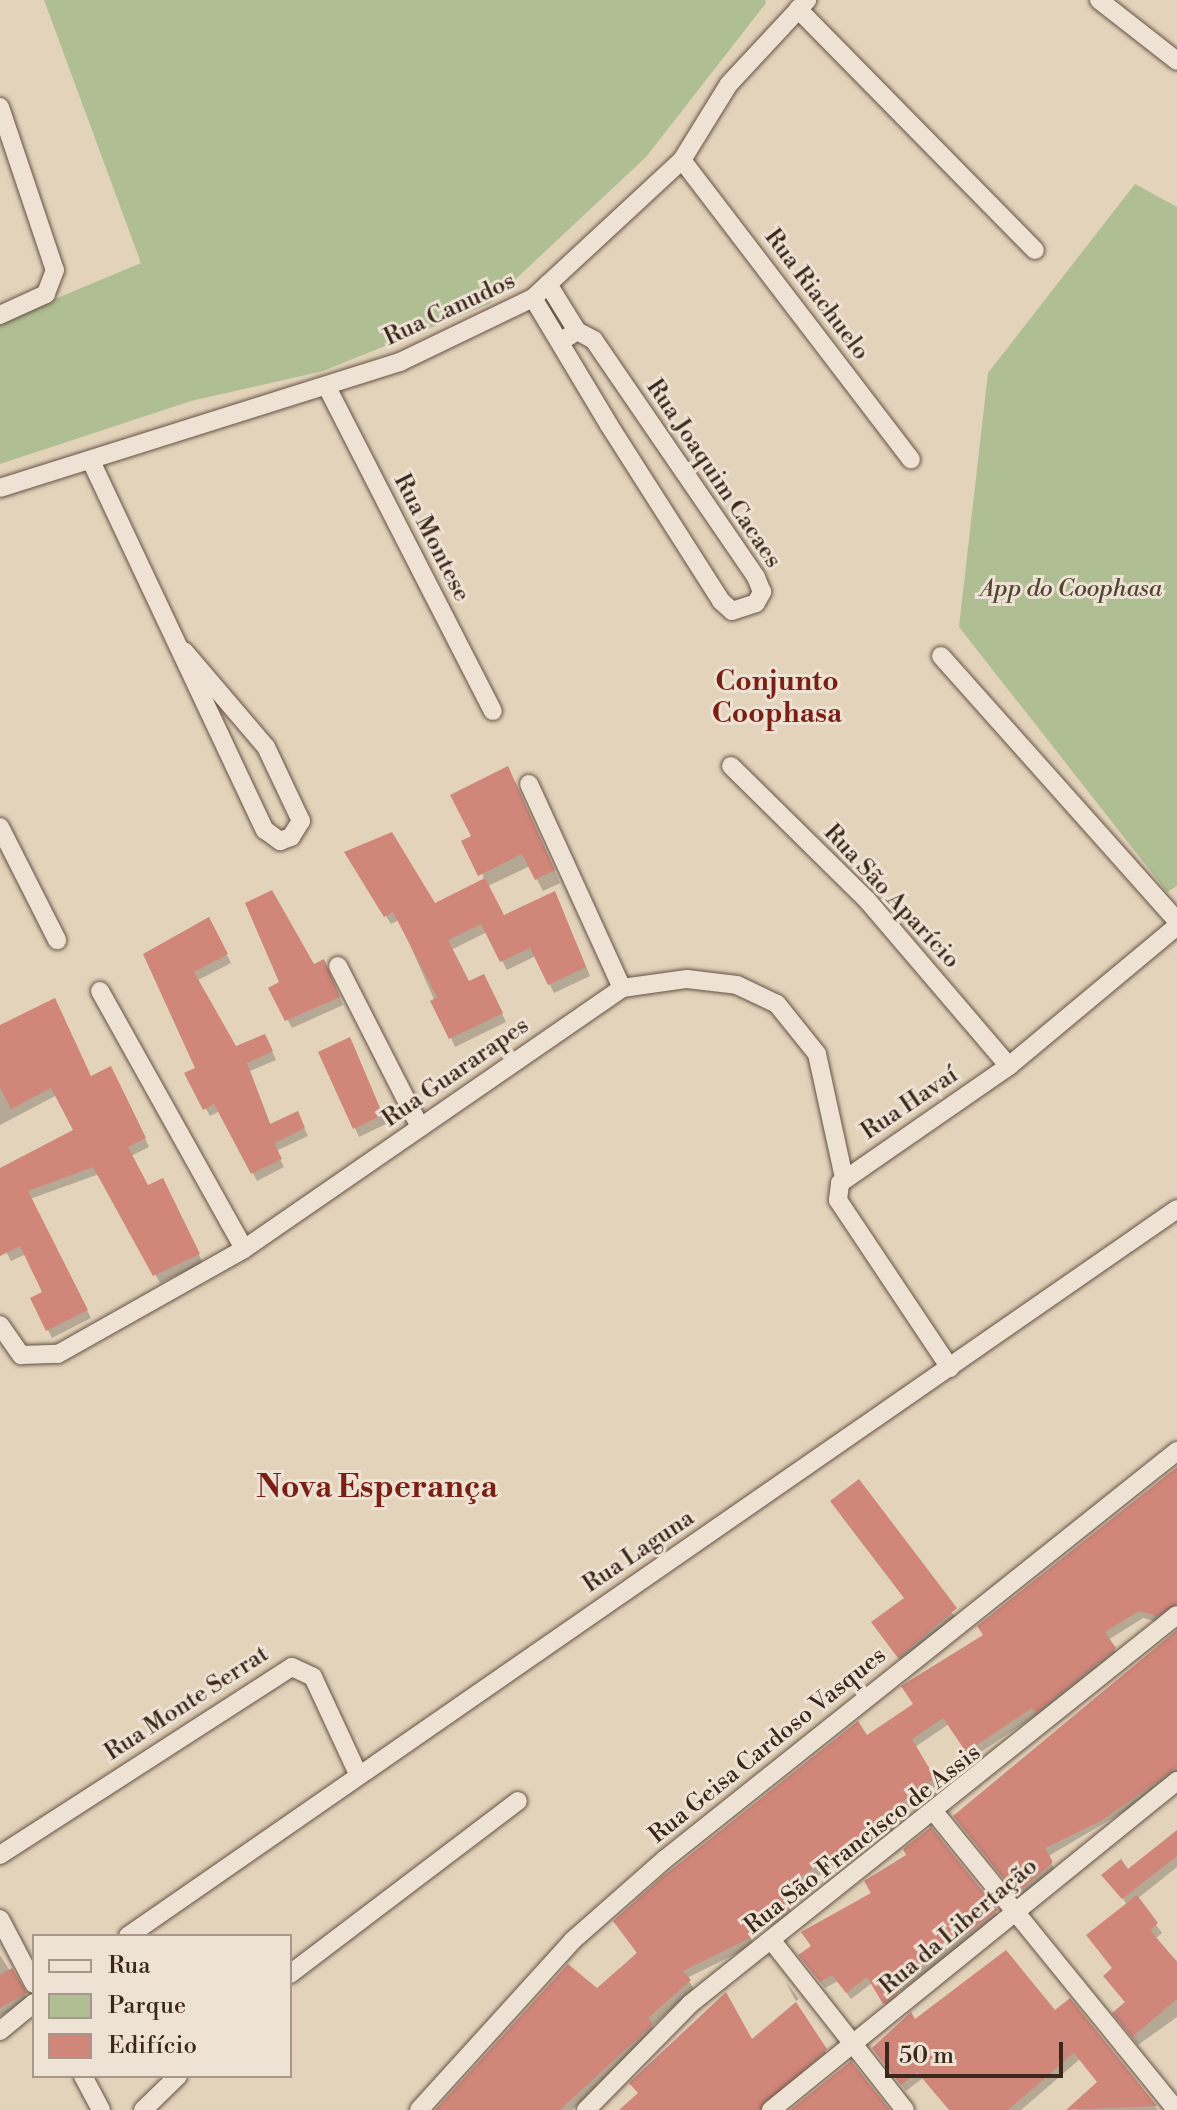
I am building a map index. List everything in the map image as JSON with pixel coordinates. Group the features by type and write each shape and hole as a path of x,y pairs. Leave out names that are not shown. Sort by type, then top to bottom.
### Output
{"street":[{"path":"1099,0 1177,61"},
{"path":"802,4 1035,250"},
{"name":"Rua Canudos","path":"0,488 327,387 475,330 533,298 682,160 729,84 802,4"},
{"path":"0,107 53,246 54,283 46,294 0,315"},
{"name":"Rua Riachuelo","path":"682,160 911,460"},
{"name":"Rua Joaquim Cacaes","path":"533,298 704,576 732,611 744,611 762,592 756,577 594,340 577,331 548,284"},
{"path":"560,342 577,331"},
{"name":"Rua Montese","path":"327,387 493,711"},
{"path":"91,461 184,651 265,830 280,841 291,837 301,821 266,747 184,651"},
{"path":"941,656 1177,924"},
{"name":"Rua São Aparício","path":"731,766 867,900 1009,1066"},
{"path":"529,784 622,988"},
{"path":"0,827 57,940"},
{"name":"Rua Havaí","path":"844,1178 1009,1066 1177,924"},
{"path":"338,966 420,1127"},
{"name":"Rua Guararapes","path":"0,1325 11,1348 37,1358 58,1354 244,1249 622,988 687,979 737,985 777,1004 817,1054 844,1178"},
{"path":"100,991 244,1249"},
{"path":"844,1178 838,1200 950,1368"},
{"name":"Rua Laguna","path":"131,1934 1177,1209"},
{"name":"Rua Geisa Cardoso Vasques","path":"419,2110 572,1941 664,1860 1177,1451"},
{"name":"Rua São Francisco de Assis","path":"586,2110 690,2004 935,1813 1177,1615"},
{"name":"Rua Monte Serrat","path":"0,1855 292,1667 313,1677 358,1774"},
{"name":"Rua da Libertação","path":"771,2110 1177,1781"},
{"path":"292,1972 518,1801"},
{"path":"935,1813 1176,2110"},
{"path":"0,1919 32,1980"},
{"path":"772,1941 905,2110"},
{"path":"0,2031 32,2005"},
{"path":"84,2078 101,2110"},
{"path":"143,2110 176,2078"}],"green space":[{"path":"44,0 765,0 766,3 646,157 489,304 323,371 191,401 0,464 0,322 141,263"},
{"name":"App do Coophasa","path":"1135,184 1177,207 1177,886 1167,892 959,627 988,373"}],"building":[{"path":"508,766 555,870 535,880 522,854 478,876 461,841 471,836 450,795"},
{"path":"392,832 435,903 485,878 504,915 555,891 586,967 548,985 530,948 500,962 481,924 448,940 469,981 484,974 503,1013 449,1039 430,1001 437,997 393,912 384,917 344,852"},
{"path":"272,890 314,964 324,959 340,997 285,1021 268,988 279,982 245,903"},
{"path":"209,917 228,954 194,972 236,1046 265,1034 273,1051 247,1063 270,1124 298,1111 305,1128 274,1143 282,1159 251,1174 214,1104 203,1110 184,1073 195,1068 143,954"},
{"path":"55,998 91,1076 111,1066 146,1138 128,1147 148,1185 163,1178 200,1254 153,1276 93,1167 28,1191 88,1310 46,1331 30,1298 42,1292 20,1246 0,1256 0,1168 73,1130 51,1088 11,1109 0,1087 0,1025"},
{"path":"350,1037 383,1115 353,1129 318,1052"},
{"path":"1177,1467 1177,1603 1157,1616 1139,1611 1105,1632 1116,1648 1036,1713 1032,1708 966,1752 943,1718 912,1739 935,1778 886,1814 891,1821 782,1888 791,1907 747,1928 752,1937 683,1971 691,1980 648,2018 653,2024 560,2110 435,2110 568,1964 597,1988 637,1953 613,1921 661,1878 858,1721 867,1735 913,1704 901,1686 983,1635 977,1626"},
{"path":"859,1479 957,1608 898,1658 871,1622 904,1598 830,1501"},
{"path":"1177,1630 1177,1767 1101,1821 1045,1848 1053,1862 1016,1894 953,1816"},
{"path":"931,1827 998,1910 894,1986 898,1992 883,2004 867,1977 846,1993 832,1975 820,1982 798,1955 811,1946 801,1932 871,1893 864,1881 906,1855 903,1849"},
{"path":"1177,1830 1177,1856 1122,1899 1101,1875 1121,1859 1128,1869"},
{"path":"1137,1895 1158,1923 1150,1930 1177,1962 1177,1999 1132,2037 1112,2013 1125,2002 1103,1976 1112,1968 1086,1935"},
{"path":"1006,1950 1055,2010 1070,1998 1157,2106 1066,2110 1097,2082 1074,2053 1008,2110 949,2110 917,2072 901,2085 872,2048 911,2012 915,2019"},
{"path":"12,1968 27,1993 0,2008 0,1975"},
{"path":"726,1992 752,2039 796,2002 827,2049 759,2110 619,2110 638,2093 629,2083"},
{"path":"851,2061 890,2110 790,2110"}],"district":[{"name":"Conjunto Coophasa","path":"777,698"},
{"name":"Nova Esperança","path":"377,1487"}]}
